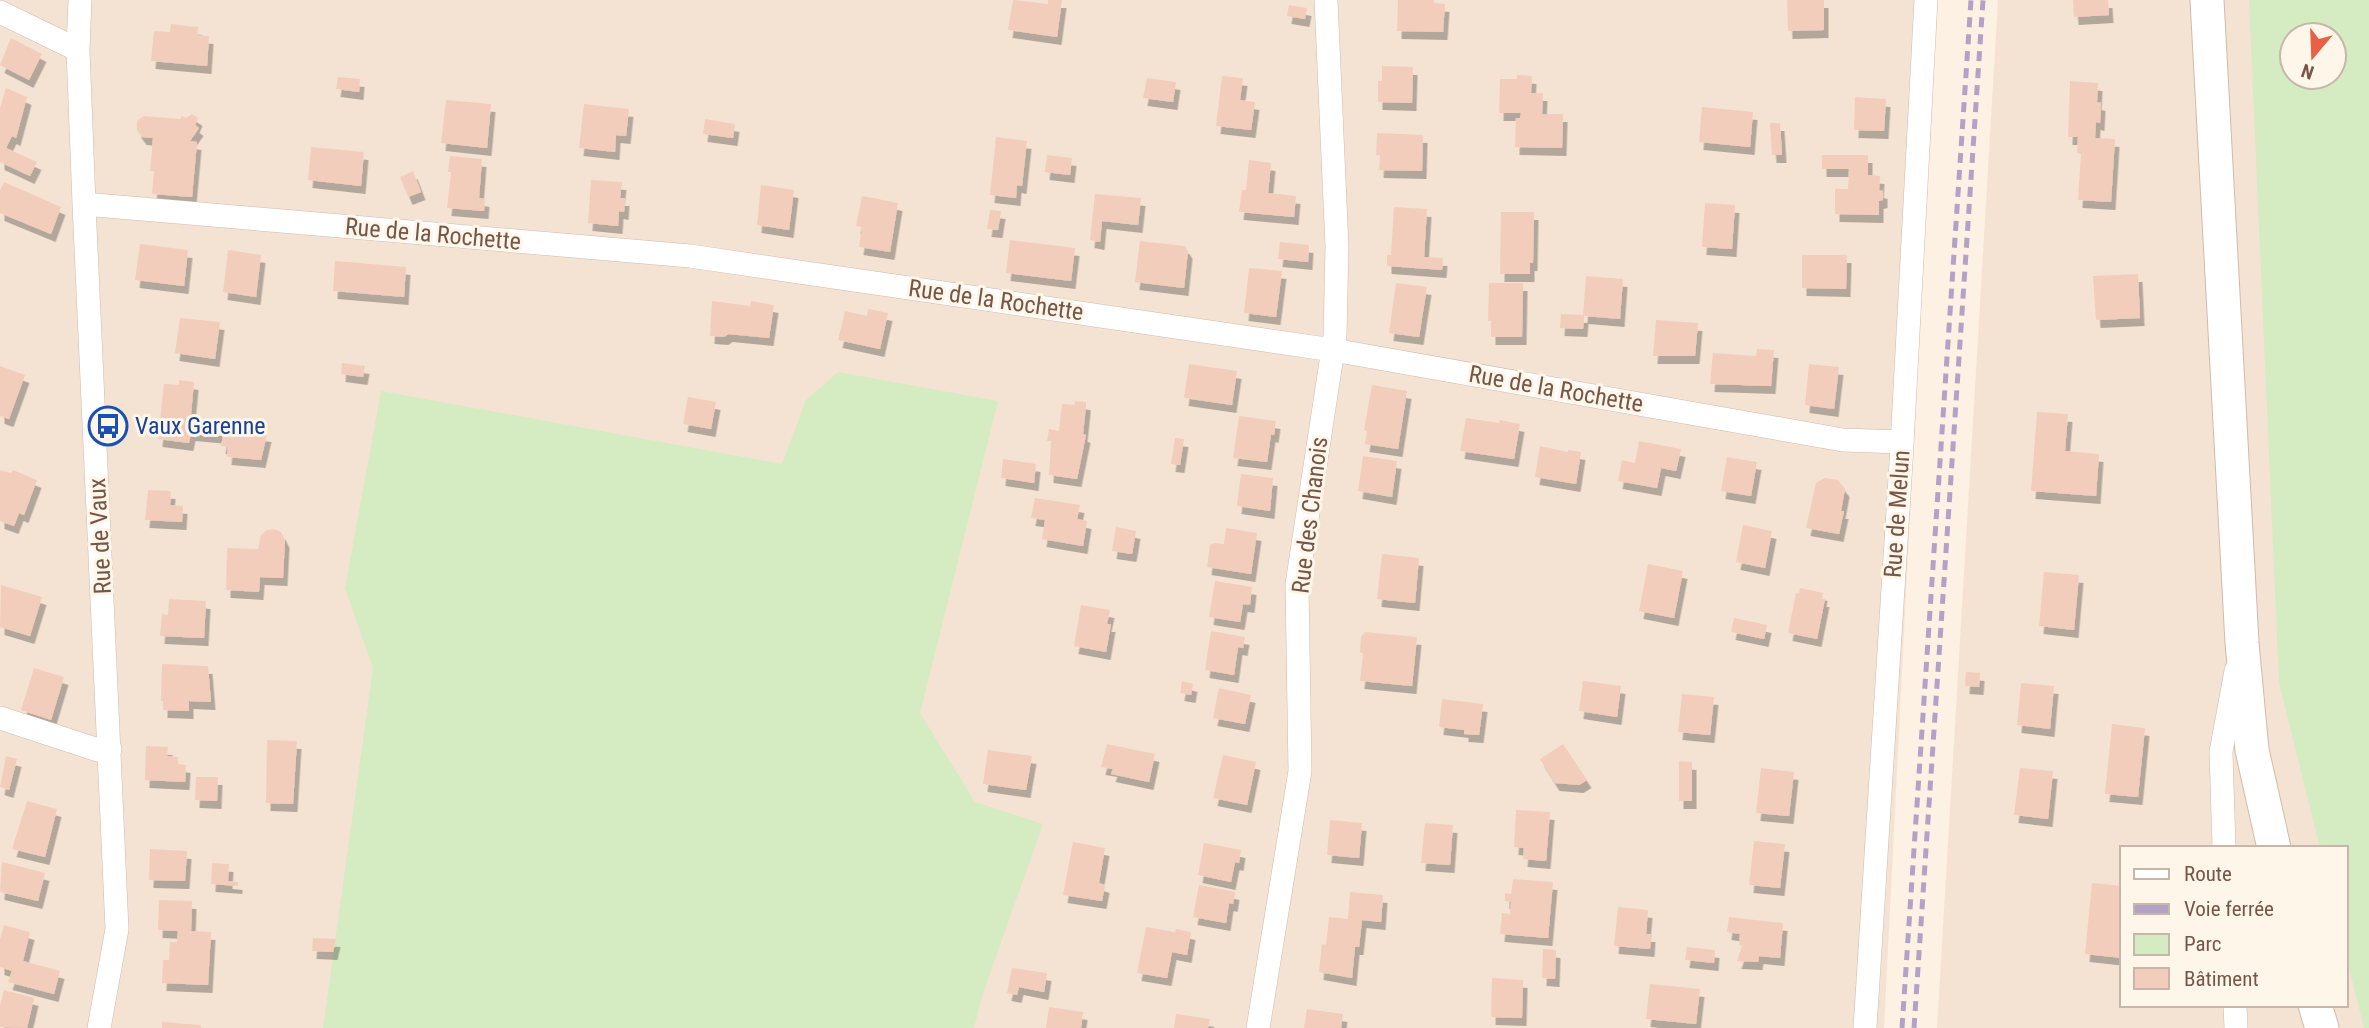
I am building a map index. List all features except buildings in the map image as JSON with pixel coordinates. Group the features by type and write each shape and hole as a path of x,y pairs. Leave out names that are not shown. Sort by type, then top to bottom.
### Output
{"main road":[{"path":"2207,0 2242,643 2252,750 2274,846"},
{"path":"2316,1007 2322,1028"}],"street":[{"name":"Rue de Vaux","path":"80,0 78,50 117,929 99,1028"},
{"name":"Rue des Chanois","path":"1258,1028 1300,771 1297,584 1333,349 1337,247 1326,0"},
{"name":"Rue de Melun","path":"1866,1028 1926,0"},
{"path":"0,12 78,50"},
{"name":"Rue de la Rochette","path":"85,204 690,256 1333,349 1843,440 1902,442"},
{"path":"2224,846 2221,752 2242,643"},
{"path":"0,718 99,750 110,750"},
{"path":"2235,1007 2236,1028"}],"shaded area":[{"path":"0,0 1936,0 1884,1028 0,1028"},
{"path":"1998,0 2251,0 2323,846 2120,846 2120,1007 2348,1007 2348,946 2369,1028 1937,1028"}],"green space":[{"path":"2249,0 2369,0 2369,1028 2364,1028 2348,964 2348,846 2320,846 2279,683"},
{"path":"838,372 998,401 920,713 975,802 1043,824 982,996 974,1028 323,1028 373,668 345,588 381,391 782,464 806,400"}],"railway":[{"path":"1902,1028 1971,0"},
{"path":"1914,1028 1983,0"}],"place":[{"name":"Vaux Garenne","path":"108,426"}]}
